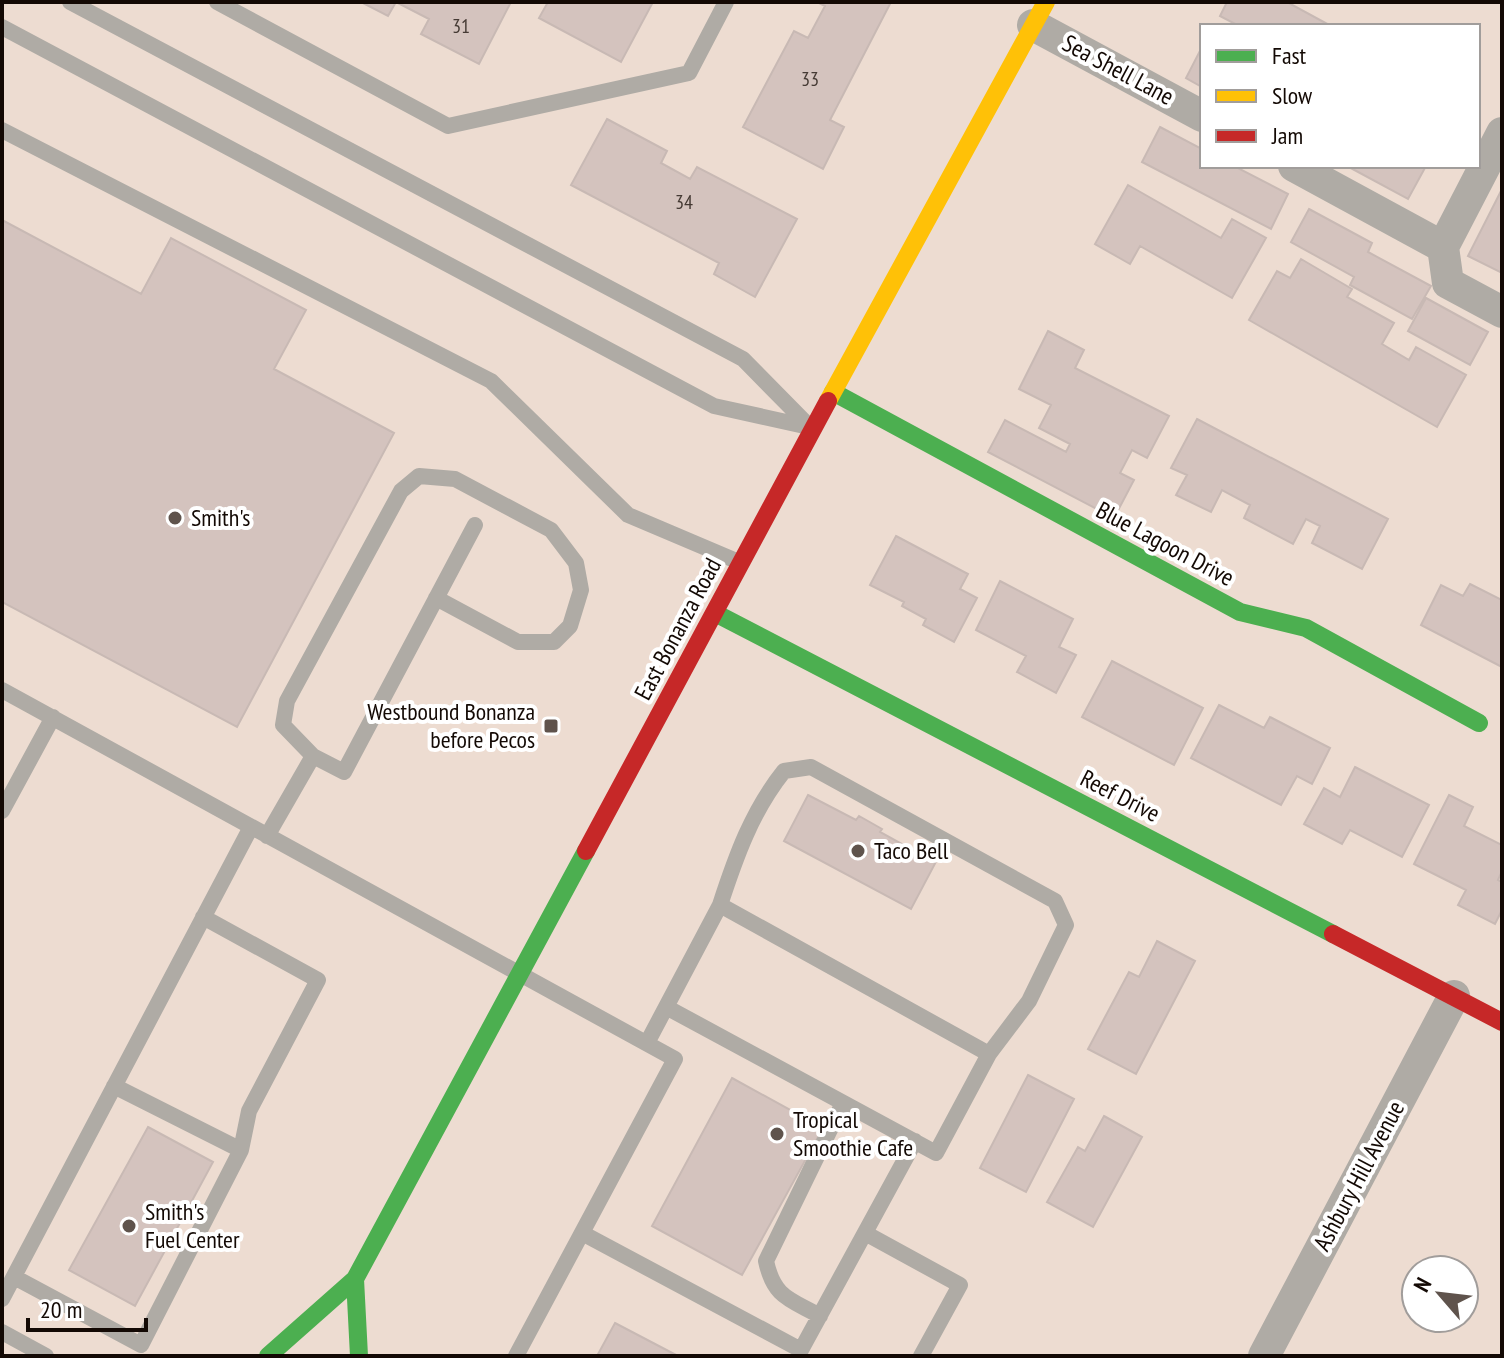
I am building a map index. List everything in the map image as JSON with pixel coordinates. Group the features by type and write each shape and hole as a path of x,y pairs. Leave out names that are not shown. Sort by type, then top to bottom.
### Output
{"main road":[{"name":"East Bonanza Road","path":"268,1356 355,1279 715,613 811,428 1040,13"},
{"name":"Blue Lagoon Drive","path":"833,392 1240,612 1306,628 1479,723"},
{"name":"Reef Drive","path":"715,613 1502,1022"},
{"path":"355,1279 359,1356"}],"street":[{"name":"Sea Shell Lane","path":"1040,13 1200,115"},
{"path":"1502,133 1443,247 1448,283 1502,312"},
{"path":"1298,168 1443,247"},
{"name":"Ashbury Hill Avenue","path":"1264,1356 1454,996"}],"lane":[{"path":"70,2 743,359 811,428"},
{"path":"217,2 448,126 689,73 726,2"},
{"path":"2,27 714,406 811,428"},
{"path":"2,130 491,381 628,515 741,563"},
{"path":"436,598 518,642 554,642 570,626 581,590 576,563 551,530 455,479 419,476 401,491 287,701 283,725 313,756 344,772 436,598 475,525"},
{"path":"2,690 675,1059 516,1356"},
{"path":"2,811 53,717"},
{"path":"267,836 313,756"},
{"path":"647,1043 666,1007 720,905 742,839 765,794 784,771 811,767 1055,901 1066,925 1029,1001 989,1054 936,1153 666,1007"},
{"path":"2,1299 251,827"},
{"path":"720,905 989,1054"},
{"path":"14,1277 141,1345 241,1150 249,1111 318,980 203,917"},
{"path":"114,1086 241,1150"},
{"path":"820,1316 782,1295 770,1281 766,1261 843,1103"},
{"path":"582,1233 806,1353 820,1316 915,1141"},
{"path":"865,1233 960,1285 921,1356"},
{"path":"2,1332 46,1356"}],"building":[{"path":"361,2 396,2 388,16"},
{"path":"396,2 511,2 479,64 421,34 429,19"},
{"path":"548,2 653,2 621,62 539,18"},
{"path":"817,2 891,2 830,120 844,127 823,169 743,127 794,31 808,38 825,6"},
{"path":"1227,2 1287,2 1327,24 1235,24 1220,16"},
{"path":"1200,51 1200,86 1186,78"},
{"path":"607,119 667,151 661,163 690,179 697,167 797,219 755,297 714,274 719,263 571,185"},
{"path":"1160,127 1200,148 1200,168 1238,168 1288,194 1271,229 1142,162"},
{"path":"1351,168 1425,168 1408,199"},
{"path":"1128,185 1221,238 1232,219 1266,238 1232,298 1140,246 1130,264 1095,244"},
{"path":"1502,189 1502,273 1468,256"},
{"path":"1309,209 1372,243 1368,252 1431,286 1412,319 1350,285 1354,277 1291,242"},
{"name":"Smith's","path":"2,220 141,294 171,238 306,310 274,369 394,433 237,727 2,602"},
{"path":"1301,259 1352,289 1347,297 1394,323 1382,344 1409,360 1416,347 1466,375 1437,427 1249,320 1277,271 1290,278"},
{"path":"1426,298 1488,332 1470,365 1408,331"},
{"path":"1048,331 1084,350 1075,368 1169,416 1147,458 1132,450 1120,473 1134,480 1114,518 988,452 1005,420 1066,452 1070,444 1039,428 1051,405 1019,389"},
{"path":"1197,419 1388,519 1362,569 1312,543 1320,526 1306,519 1293,544 1244,518 1250,505 1222,490 1211,512 1176,495 1187,475 1171,468"},
{"path":"896,536 968,574 960,589 977,598 954,642 923,625 926,619 902,606 904,602 870,585"},
{"path":"1000,581 1073,619 1059,647 1076,655 1056,693 1017,672 1026,656 976,630"},
{"path":"1470,584 1502,600 1502,667 1421,625 1441,585 1463,596"},
{"path":"1112,661 1203,708 1174,765 1082,717"},
{"path":"1219,705 1264,728 1270,717 1330,748 1312,784 1297,776 1281,805 1191,758"},
{"path":"1355,767 1429,805 1402,857 1350,830 1342,844 1304,824 1324,788 1340,797"},
{"name":"Taco Bell","path":"808,795 856,820 859,816 918,853 920,848 938,858 911,909 784,841"},
{"path":"1449,795 1473,807 1464,826 1502,845 1502,871 1498,880 1502,882 1502,910 1495,924 1458,905 1466,890 1414,864"},
{"path":"1157,941 1195,961 1136,1074 1088,1049 1129,972 1139,977"},
{"path":"1028,1075 1074,1099 1026,1192 980,1168"},
{"path":"732,1078 823,1128 742,1275 652,1226"},
{"path":"1104,1116 1142,1137 1093,1227 1047,1202 1078,1147 1085,1151"},
{"path":"148,1127 213,1162 135,1306 69,1270"},
{"path":"615,1323 678,1356 597,1356"}],"traffic: fast":[{"path":"833,392 1240,612 1306,628 1479,723"},
{"path":"715,613 1333,934"},
{"path":"268,1356 355,1279 586,851"},
{"path":"355,1279 359,1356"}],"traffic: slow":[{"path":"828,401 1046,2"}],"traffic: jam":[{"path":"586,851 828,401"},
{"path":"1333,934 1502,1022"}],"place":[{"name":"Smith's","path":"175,518"},
{"name":"Westbound Bonanza before Pecos","path":"551,726"},
{"name":"Taco Bell","path":"858,851"},
{"name":"Tropical Smoothie Cafe","path":"777,1134"},
{"name":"Smith's Fuel Center","path":"129,1226"}]}
